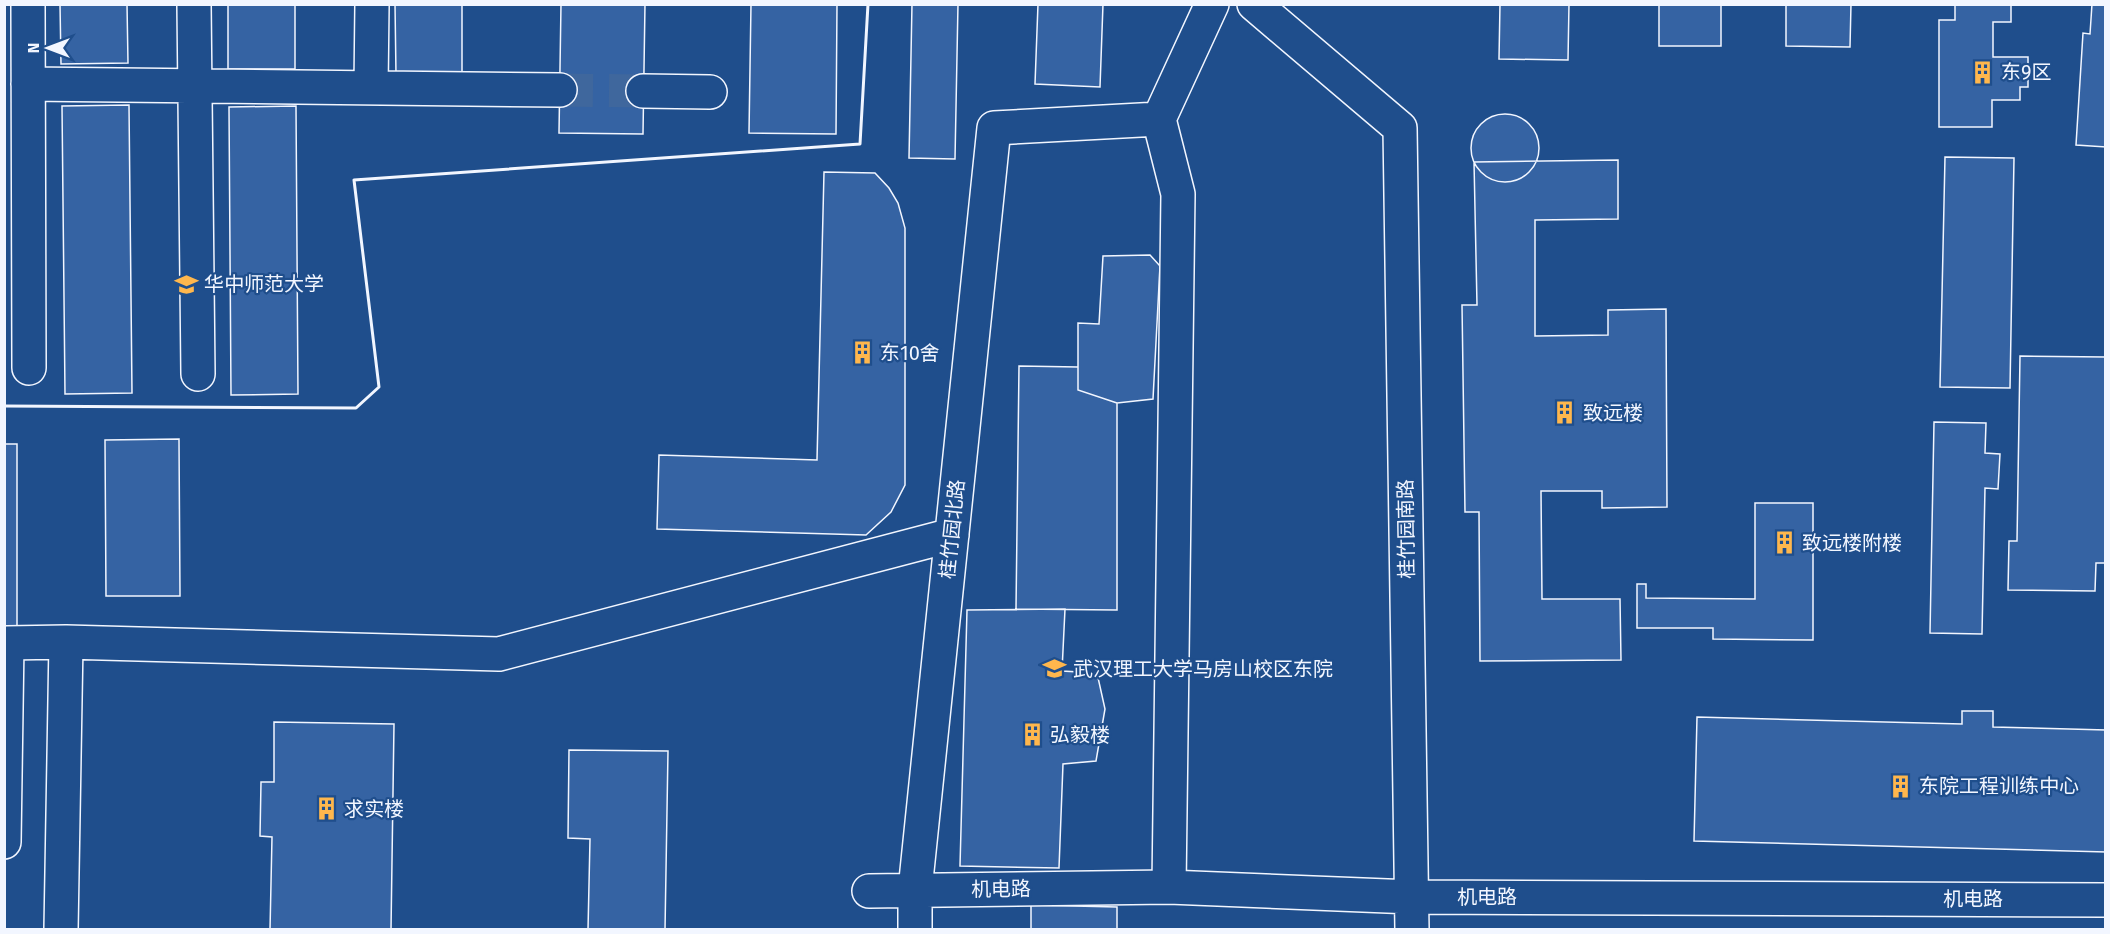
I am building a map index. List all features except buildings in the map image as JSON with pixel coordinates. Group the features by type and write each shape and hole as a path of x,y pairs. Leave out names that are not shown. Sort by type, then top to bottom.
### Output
{"street":[{"path":"28,4 29,368"},
{"path":"194,4 198,374"},
{"path":"371,88 372,4"},
{"path":"1169,887 1178,194 1159,119 1212,4"},
{"name":"桂竹园南路","path":"1254,4 1400,128 1412,930"},
{"path":"28,84 560,90"},
{"path":"644,91 710,92"},
{"name":"桂竹园北路","path":"915,930 915,890 994,128 1159,119"},
{"path":"4,842 7,643 66,642 499,654 952,535"},
{"path":"61,930 66,642"},
{"name":"机电路","path":"869,891 1169,887 1412,897 2106,900"}],"tunnel":[{"path":"560,90 643,91"}],"wall":[{"path":"4,406 356,408 379,387 354,180 860,144 868,4"}],"place":[{"name":"东9区","path":"1983,72"},
{"name":"华中师范大学","path":"186,284"},
{"name":"东10舍","path":"862,353"},
{"name":"致远楼","path":"1565,413"},
{"name":"致远楼附楼","path":"1784,543"},
{"name":"武汉理工大学马房山校区东院","path":"1055,669"},
{"name":"弘毅楼","path":"1032,735"},
{"name":"东院工程训练中心","path":"1901,786"},
{"name":"求实楼","path":"326,809"}]}
